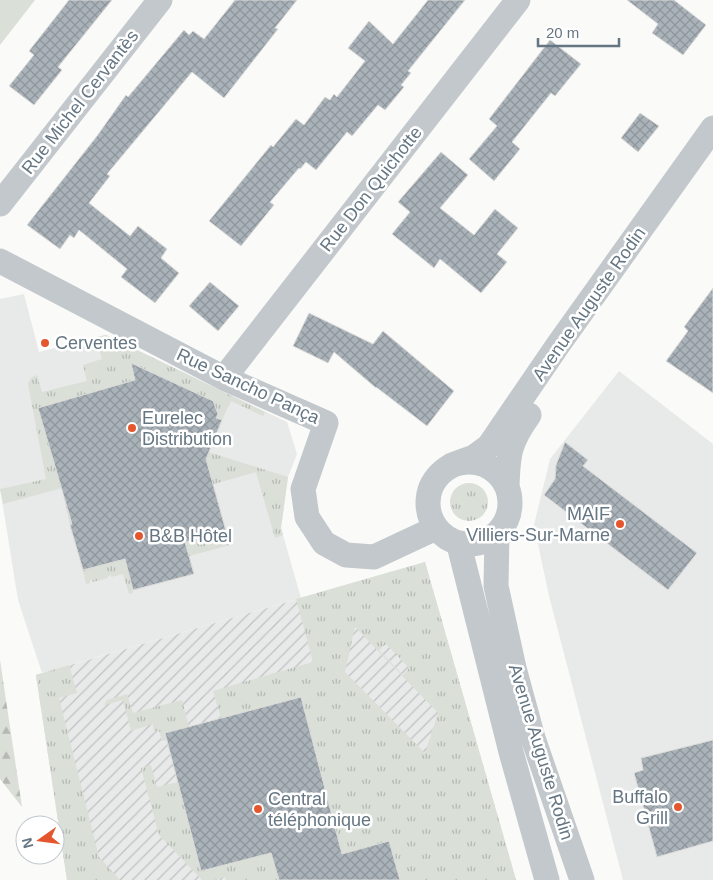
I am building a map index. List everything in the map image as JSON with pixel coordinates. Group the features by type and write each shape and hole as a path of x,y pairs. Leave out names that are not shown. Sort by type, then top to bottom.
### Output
{"street":[{"name":"Rue Michel Cervantès","path":"0,204 160,0"},
{"name":"Rue Don Quichotte","path":"224,378 518,0"},
{"name":"Avenue Auguste Rodin","path":"436,528 430,517 427,505 433,481 442,471 474,457 489,446 558,345 713,128"},
{"name":"Avenue Auguste Rodin","path":"582,880 533,738 514,668 496,586 497,533 507,520 510,509 507,487 508,460 513,439 571,354 713,156"},
{"name":"Rue Sancho Pança","path":"0,261 224,378 326,423 303,489 307,517 324,543 346,555 374,557 436,528"},
{"path":"452,465 478,462 490,467 500,476 507,487"},
{"path":"436,528 446,538 459,545 473,546 486,541 497,533"},
{"name":"Avenue Auguste Rodin","path":"459,545 511,752 547,880"}],"shaded area":[{"path":"24,294 39,352 106,335 287,422 297,454 288,477 281,528 301,598 42,673 18,600 0,488 0,299"},
{"path":"619,371 713,444 713,880 623,880 549,596 534,525 550,459"},
{"path":"425,562 516,880 67,880 65,865 65,815 57,815 36,675"}],"green space":[{"path":"0,0 35,0 0,45"},
{"path":"106,335 265,412 263,416 231,401 222,420 216,418 215,406 145,369 133,373 135,380 39,408 202,450 288,477 281,528 283,535 275,538 256,472 70,525 62,488 3,504 0,489 46,479 28,384 31,378 37,375 42,392 87,381 83,365 102,359 96,337"},
{"path":"469,483 482,489 488,502 482,515 469,521 456,515 450,502 456,489"},
{"path":"226,531 230,545 189,556 186,542"},
{"path":"125,559 133,593 129,594 123,574 111,577 111,575 108,578 93,582 90,580 90,583 86,584 83,570"},
{"path":"425,562 516,880 400,880 389,841 330,857 337,835 301,698 221,718 213,691 313,662 296,599","holes":["355,627 438,713 425,753 345,672","386,644 409,668 403,675 379,650"]},
{"path":"0,660 22,807 0,779"},
{"path":"69,665 77,693 59,698 99,857 120,880 67,880 65,865 65,815 57,815 36,675"},
{"path":"127,694 133,713 182,700 189,727 166,733 167,740 162,741 159,730 154,731 153,724 131,731 123,700 104,705 107,700"},
{"path":"151,765 157,787 178,782 298,846 277,872 279,880 226,880 225,877 215,880 202,880 159,835 141,768"}],"building":[{"path":"69,0 112,0 58,67 62,70 34,105 9,86 34,55 29,51"},
{"path":"235,0 297,0 275,28 278,29 224,98 192,72 107,174 110,176 89,203 130,236 138,226 167,249 161,258 179,273 155,303 121,277 127,269 79,230 74,238 70,235 60,249 27,225 97,136 126,95 128,97 184,30 189,35 193,31 204,39"},
{"path":"428,0 465,0 408,71 411,73 401,85 404,87 385,110 378,105 352,136 347,132 316,170 306,162 299,168 270,202 274,205 241,246 209,221 271,145 273,147 296,119 304,125 325,97 330,100 334,94 337,97 365,61 348,48 369,21 393,44"},
{"path":"627,0 674,0 706,25 683,55 652,33 658,24"},
{"path":"550,40 581,64 555,96 551,93 512,142 520,149 494,181 469,159 497,126 489,119"},
{"path":"640,113 659,126 638,152 621,138"},
{"path":"441,152 468,175 440,208 474,235 495,209 518,228 497,254 507,262 481,293 440,259 434,268 392,234 410,212 398,202"},
{"path":"210,282 239,306 218,331 189,306"},
{"path":"713,288 713,393 666,361 688,331 684,327"},
{"path":"309,313 373,344 383,331 454,391 427,426 376,388 334,352 328,363 293,346"},
{"path":"131,363 213,401 218,414 216,418 222,420 206,459 226,531 185,542 194,574 133,590 125,559 83,570 70,525 72,524 38,408 135,380"},
{"name":"MAIF Villiers-Sur-Marne","path":"565,442 588,460 583,466 697,553 668,590 544,495 555,479 556,465"},
{"name":"Central téléphonique","path":"301,697 342,854 389,841 400,880 279,880 271,853 201,871 165,733"},
{"name":"Buffalo Grill","path":"713,740 713,841 657,857 634,773 643,770 641,758"}],"place":[{"name":"Cerventes","path":"45,343"},
{"name":"Eurelec Distribution","path":"132,428"},
{"name":"MAIF Villiers-Sur-Marne","path":"620,524"},
{"name":"B&B Hôtel","path":"139,536"},
{"name":"Buffalo Grill","path":"678,807"},
{"name":"Central téléphonique","path":"258,809"}]}
